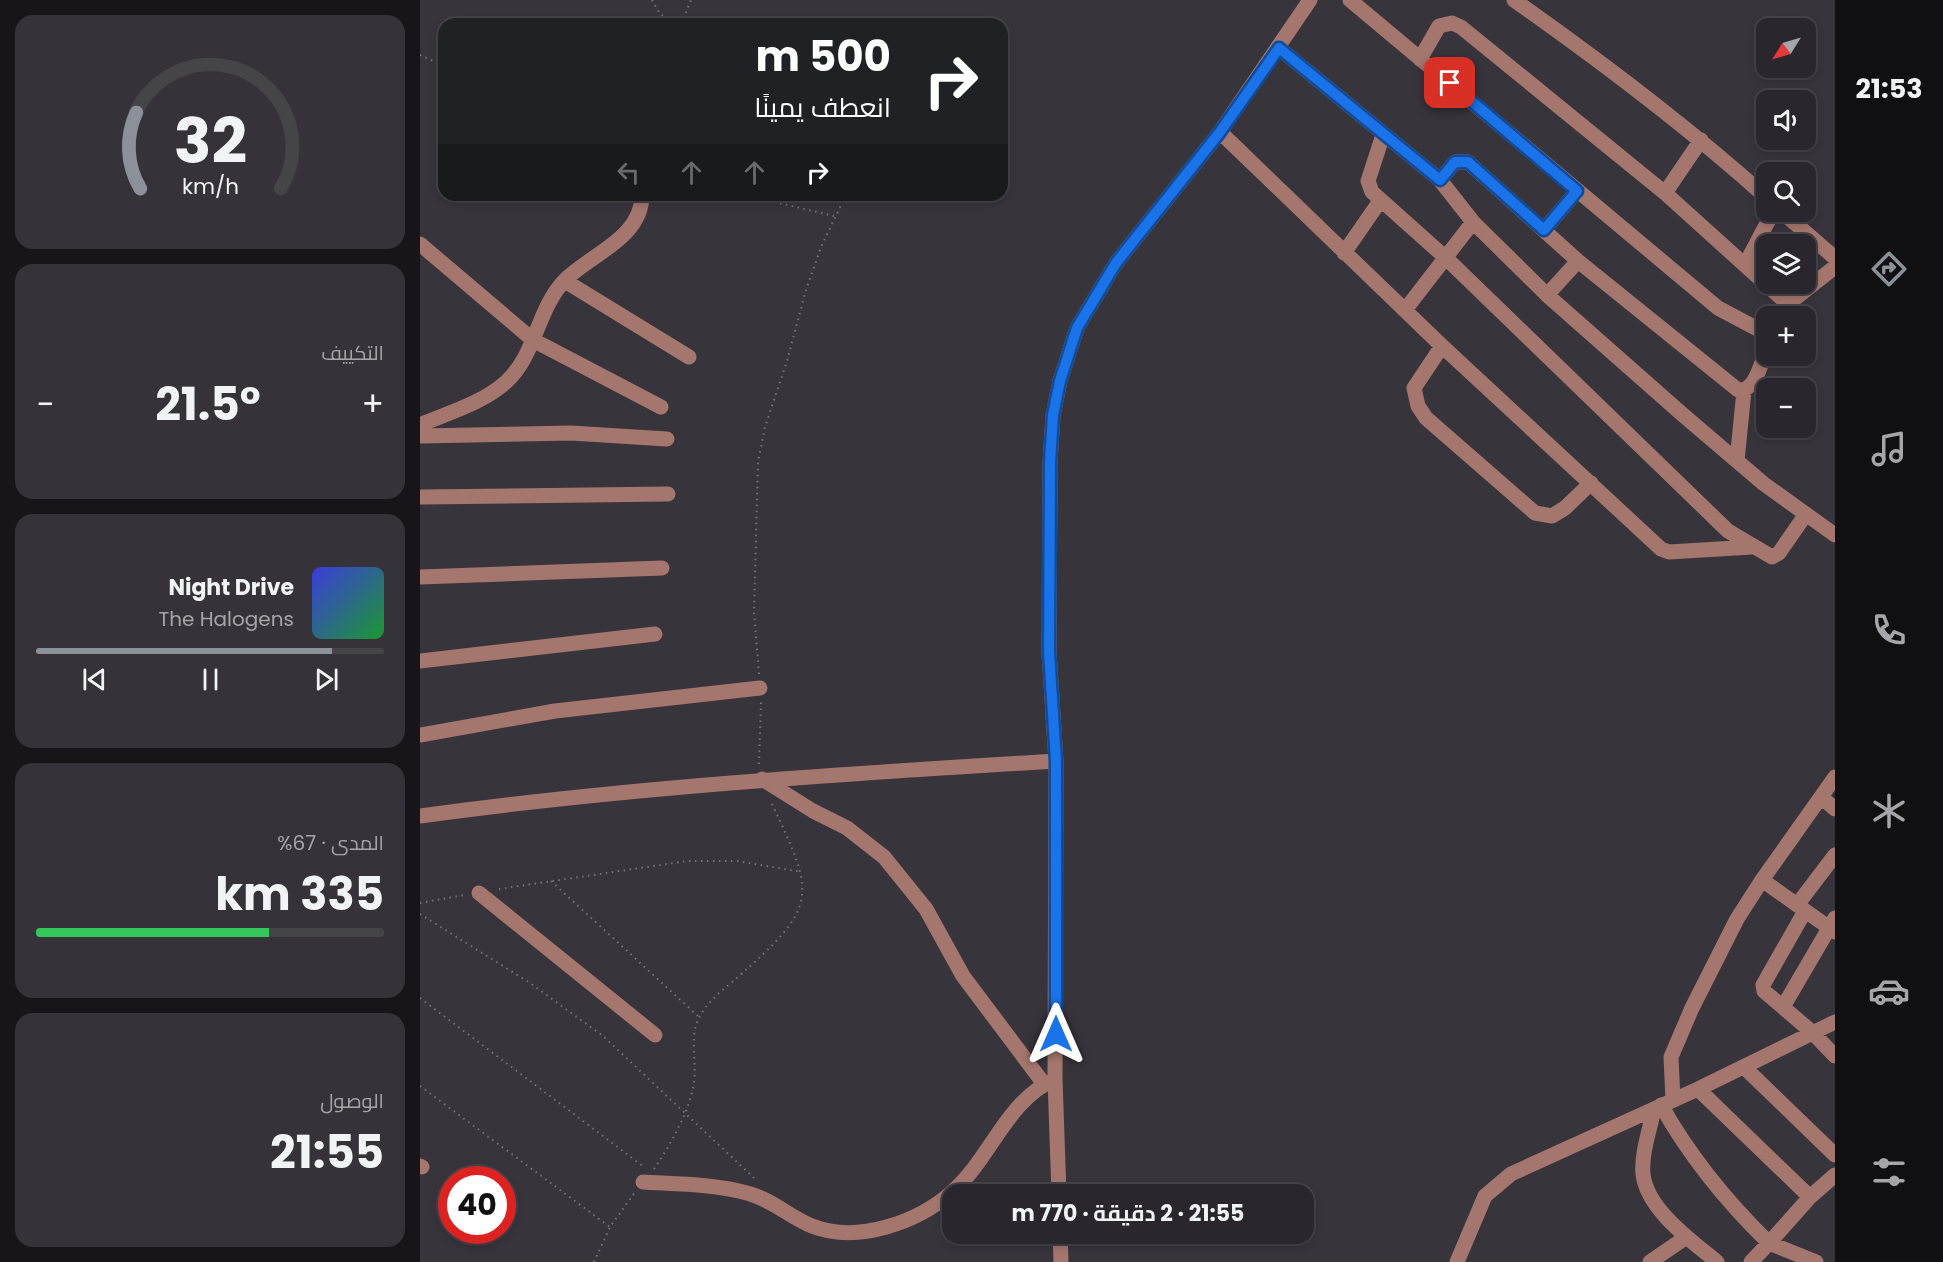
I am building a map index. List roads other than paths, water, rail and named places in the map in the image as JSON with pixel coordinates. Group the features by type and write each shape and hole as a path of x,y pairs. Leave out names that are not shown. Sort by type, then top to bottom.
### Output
{"street":[{"path":"1058,1184 1050,1081 1056,761 1049,652 1050,463 1053,415 1060,381 1077,328 1116,263 1220,132 1310,0"},
{"path":"1350,0 1495,119 1577,191 1718,308 1756,328"},
{"path":"1514,0 1612,70 1701,140 1756,188"},
{"path":"1420,59 1439,26 1452,22 1461,27 1665,193 1745,265 1781,306"},
{"path":"1279,48 1440,180 1473,222 1547,295 1737,461 1835,534"},
{"path":"1220,132 1442,346 1661,549 1669,552 1752,547"},
{"path":"1383,135 1368,181 1380,201 1446,258 1728,531 1761,553 1775,556 1806,514"},
{"path":"1665,193 1701,140"},
{"path":"1440,180 1455,162 1468,162 1578,261 1738,390 1744,391 1751,387 1760,366"},
{"path":"1544,230 1577,191"},
{"path":"420,425 491,393 505,383 520,367 544,313 565,281 626,232 635,221 642,201"},
{"path":"1344,253 1380,201"},
{"path":"1405,310 1473,222"},
{"path":"1745,265 1768,222"},
{"path":"1794,222 1835,258"},
{"path":"420,244 532,340 662,407"},
{"path":"1547,295 1578,261"},
{"path":"1790,306 1835,267"},
{"path":"565,281 689,357"},
{"path":"1442,346 1414,388 1418,406 1426,418 1535,513 1552,516 1566,508 1591,483"},
{"path":"1737,461 1744,391"},
{"path":"420,436 571,433 667,439"},
{"path":"420,497 668,495"},
{"path":"420,577 662,568"},
{"path":"420,661 655,633"},
{"path":"420,735 555,711 760,688"},
{"path":"420,816 513,803 762,779 1056,761"},
{"path":"1717,1262 1685,1238 1661,1209 1645,1183 1643,1172 1662,1105 1671,1057 1692,1008 1737,920 1762,880 1835,777"},
{"path":"762,779 813,811 848,828 884,857 926,909 963,976 1050,1081"},
{"path":"1821,797 1835,809"},
{"path":"1835,855 1801,908 1763,985 1766,994 1813,1033 1835,1056"},
{"path":"1762,880 1801,908 1833,926 1783,1007"},
{"path":"479,893 655,1035"},
{"path":"1456,1262 1485,1196 1495,1185 1511,1174 1698,1089 1835,1022"},
{"path":"1744,1067 1835,1155"},
{"path":"643,1182 697,1185 750,1193 802,1221 822,1228 856,1231 888,1226 915,1217 936,1206 955,1190 981,1161 1019,1105 1050,1081"},
{"path":"1698,1089 1810,1197"},
{"path":"1662,1105 1704,1170 1748,1222 1769,1243 1816,1262"},
{"path":"1751,1262 1810,1197 1835,1175"},
{"path":"1650,1262 1685,1238"},
{"path":"1060,1244 1061,1262"}]}
